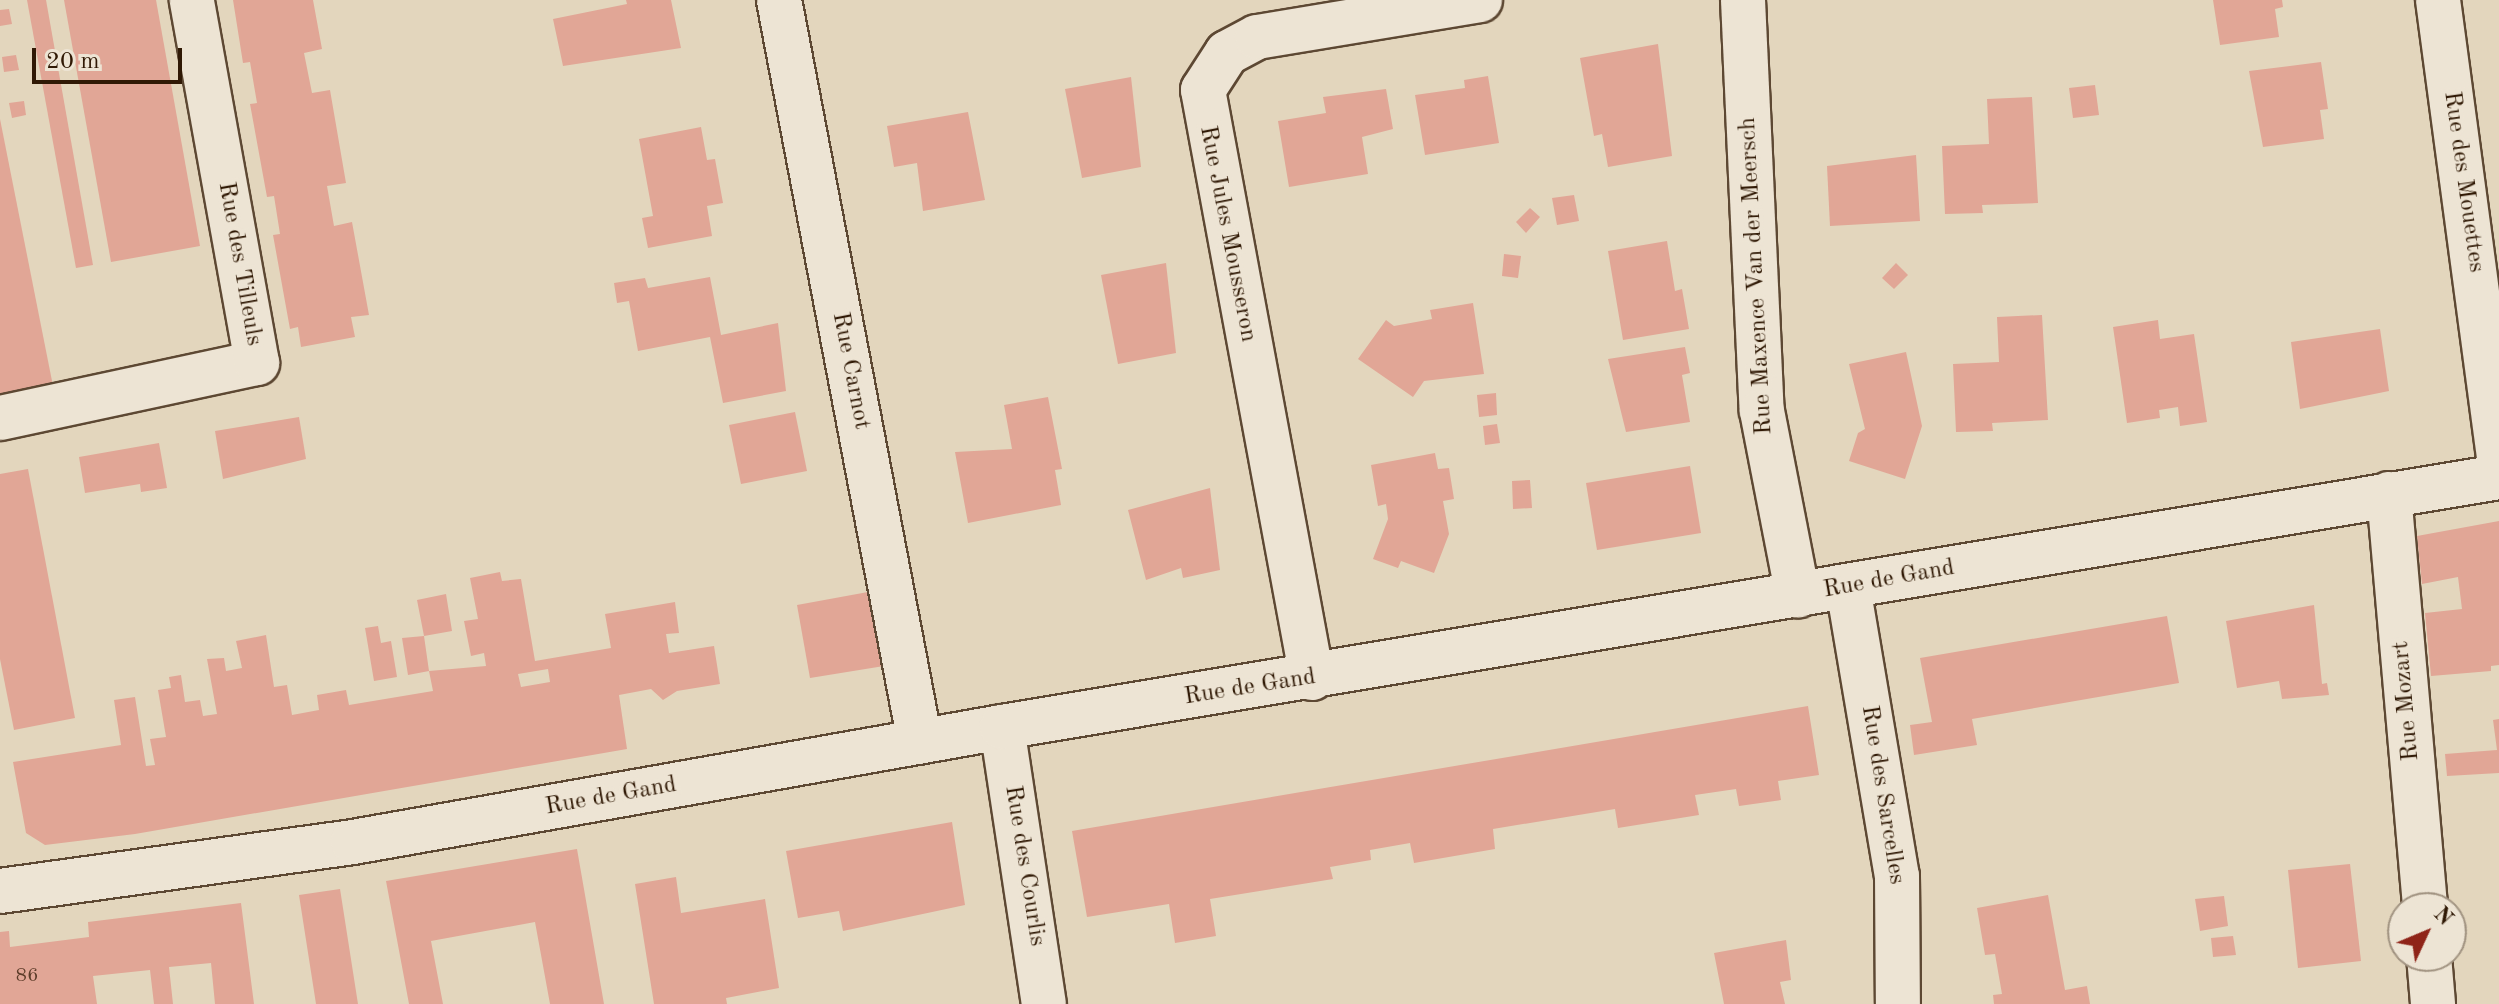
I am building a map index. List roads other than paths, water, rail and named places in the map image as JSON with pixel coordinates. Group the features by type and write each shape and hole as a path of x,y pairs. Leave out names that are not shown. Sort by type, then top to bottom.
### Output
{"street":[{"name":"Rue des Tilleuls","path":"0,418 257,363 192,0"},
{"name":"Rue Carnot","path":"779,0 920,742"},
{"name":"Rue Jules Mousseron","path":"1312,678 1203,90 1227,53 1257,37 1480,0"},
{"name":"Rue Maxence Van der Meersch","path":"1743,0 1762,411 1798,596"},
{"name":"Rue des Mouettes","path":"2438,0 2499,459"},
{"name":"Rue de Gand","path":"1,886 353,842 1002,727 1312,678 2499,477"},
{"name":"Rue Mozart","path":"2389,494 2424,892"},
{"name":"Rue des Sarcelles","path":"1848,587 1897,876 1898,1004"},
{"name":"Rue des Courlis","path":"1002,727 1044,1004"},
{"path":"2430,972 2433,1004"}]}
